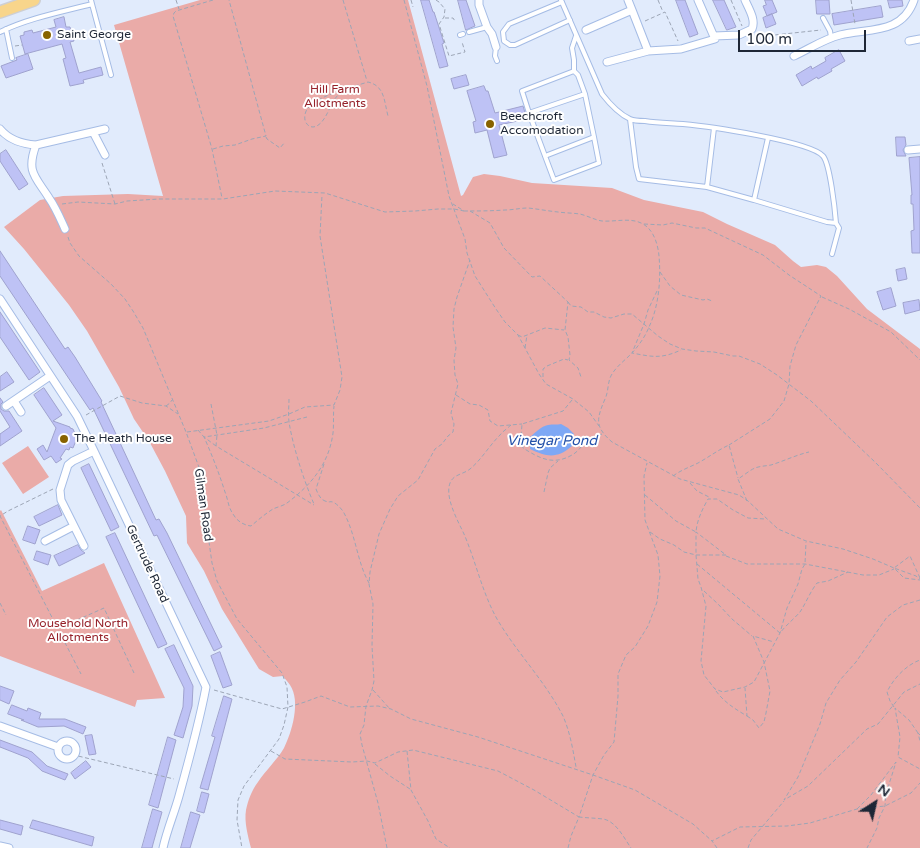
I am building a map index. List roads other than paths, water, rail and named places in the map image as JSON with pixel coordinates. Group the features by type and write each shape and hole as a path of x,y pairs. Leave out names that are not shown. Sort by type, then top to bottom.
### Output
{"main road":[{"path":"1,11 34,0"}],"street":[{"path":"479,0 487,27 492,34 496,47"},
{"path":"628,0 648,51"},
{"path":"607,62 648,51 681,49 715,39 698,0"},
{"path":"714,36 739,35 752,30 754,21 745,0"},
{"path":"794,56 823,41 842,34 884,28 894,24 907,13 914,0"},
{"path":"586,30 632,10"},
{"path":"909,41 920,39"},
{"path":"0,129 10,138 26,144 36,145 105,129"},
{"path":"93,132 105,155"},
{"path":"36,145 31,158 33,175 56,208 65,229"},
{"path":"908,150 920,149"},
{"name":"Gertrude Road","path":"0,300 78,419 206,687 197,730 163,848"},
{"path":"5,407 50,376"},
{"path":"14,401 21,412"},
{"path":"84,546 61,500 60,490 68,465 94,451"},
{"path":"45,541 74,526"},
{"path":"0,726 58,747"},
{"path":"62,743 71,743 75,747 73,756 65,759 60,756 58,747 62,743"},
{"path":"0,846 9,848"}],"lane":[{"path":"570,20 514,45 504,41 503,32 509,24 561,1 570,20 602,94 610,105 630,120 714,128 768,138 815,150 823,156 826,163 836,222 839,228 832,254"},
{"path":"0,32 91,2 111,75"},
{"path":"823,18 830,31 831,38"},
{"path":"469,32 487,27"},
{"path":"6,29 12,58"},
{"path":"574,71 522,91 554,180 599,163 585,94 578,75 574,71 572,48 576,36"},
{"path":"496,47 495,56 497,61"},
{"path":"529,113 585,94"},
{"path":"630,120 639,179 707,187 827,222 836,222"},
{"path":"707,187 714,128"},
{"path":"545,156 594,137"},
{"path":"754,200 768,138"}],"water":[{"name":"Vinegar Pond","path":"561,424 574,434 572,446 557,455 542,454 530,449 530,437 538,430 545,426"}],"place":[{"name":"Saint George","path":"47,35"},
{"name":"Beechcroft Accomodation","path":"490,124"},
{"name":"The Heath House","path":"64,439"}],"park label":[{"name":"Hill Farm Allotments","path":"335,97"},
{"name":"Mousehold North Allotments","path":"78,631"}]}
